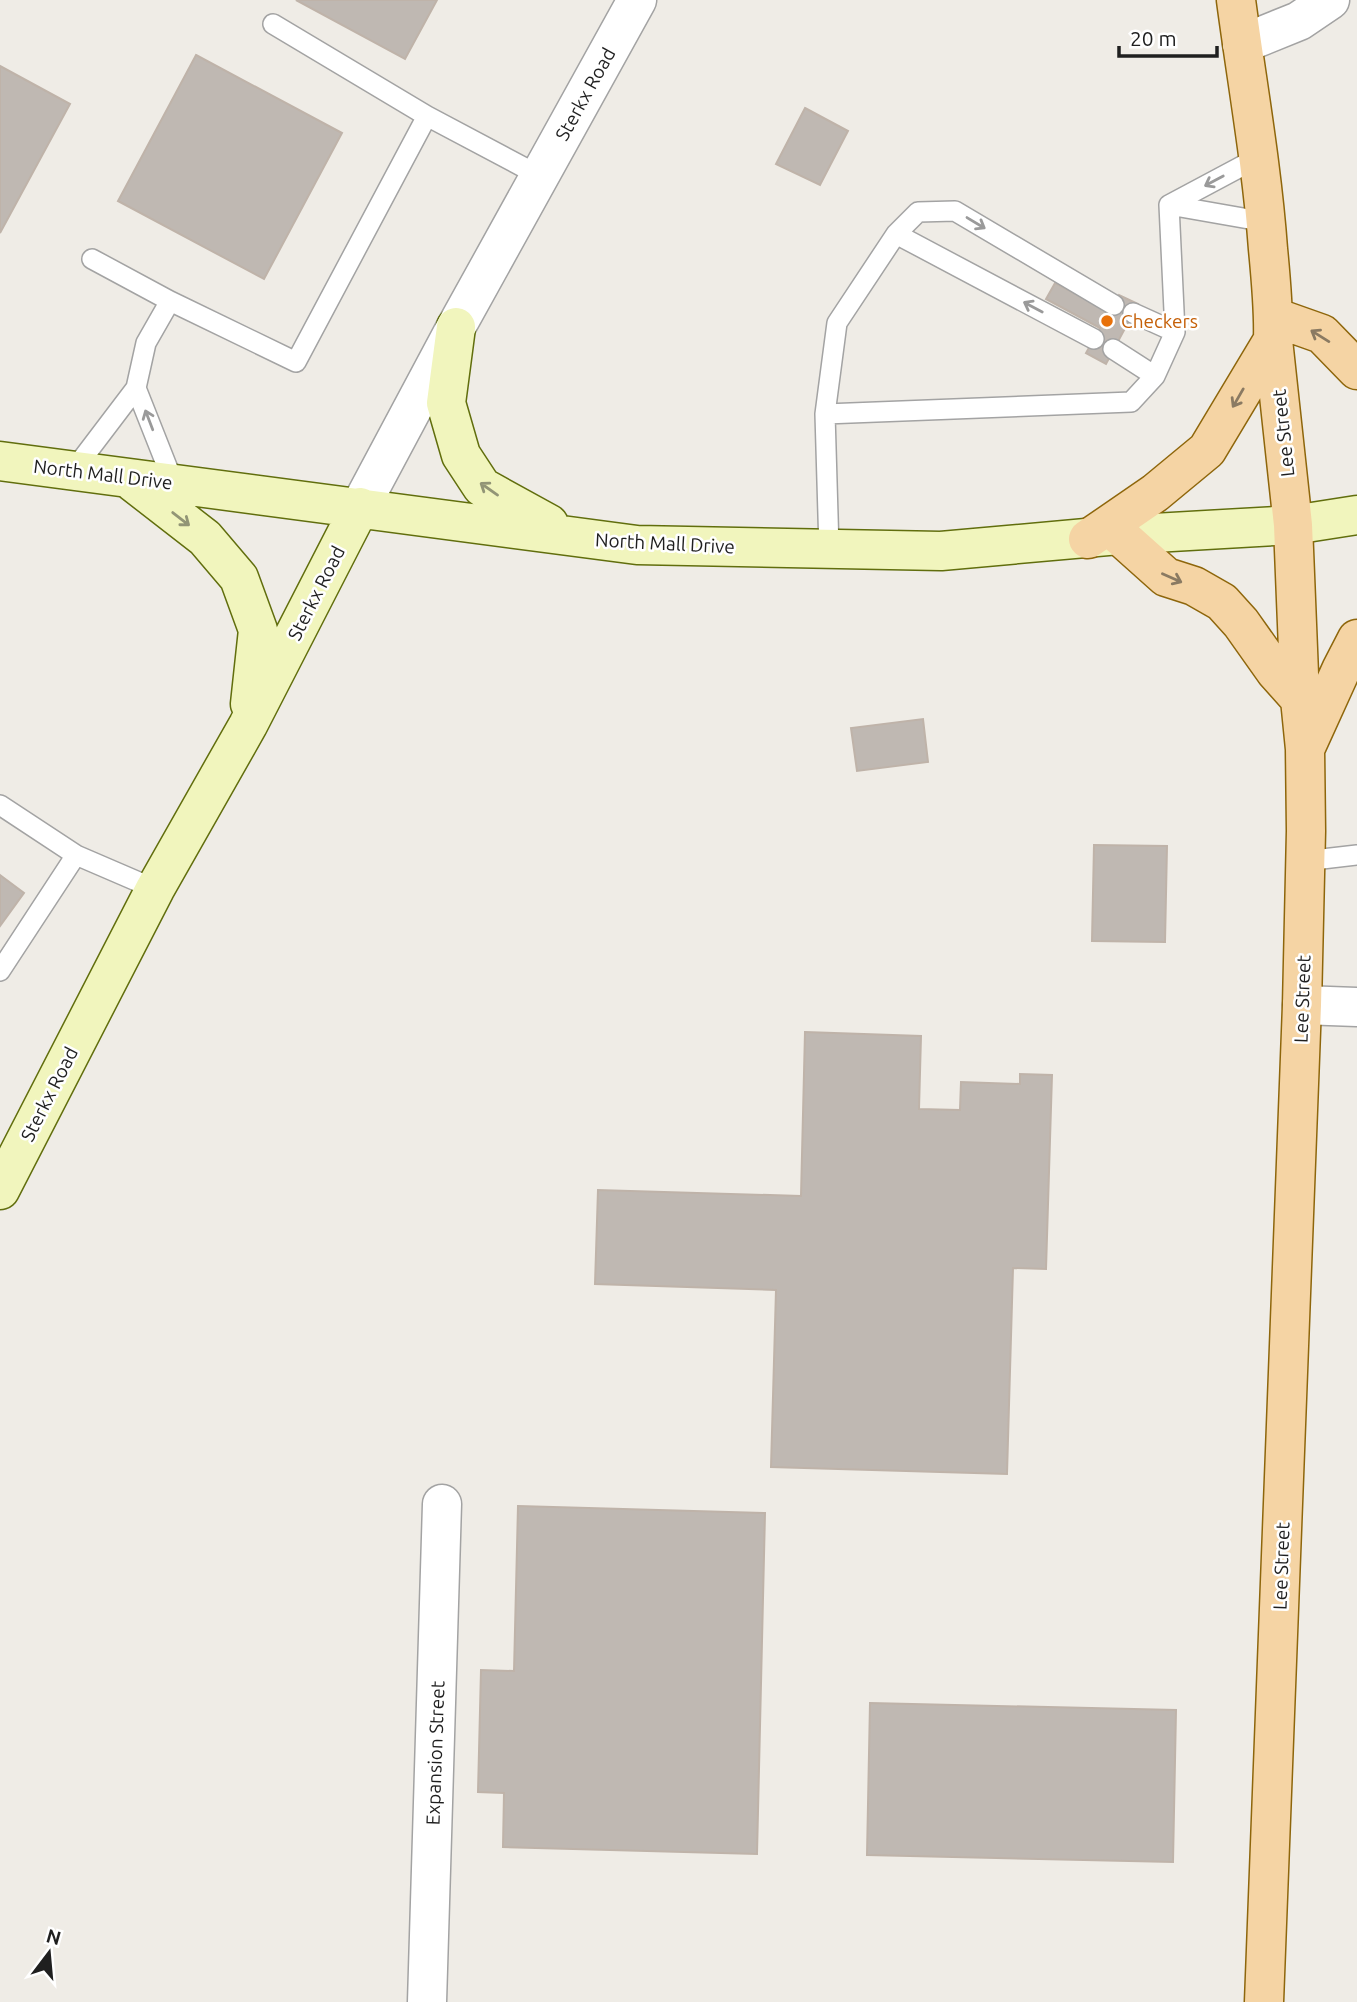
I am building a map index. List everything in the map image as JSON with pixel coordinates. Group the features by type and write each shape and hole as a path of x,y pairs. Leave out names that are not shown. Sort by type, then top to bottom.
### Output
{"main road":[{"name":"Lee Street","path":"1236,0 1266,222 1293,525 1300,699 1305,749 1302,1005 1264,2002"},
{"path":"1300,699 1222,602 1194,586 1166,577 1104,537 1207,450 1274,328 1322,334 1357,370"},
{"path":"1305,749 1340,670 1357,639"}],"street":[{"name":"Sterkx Road","path":"0,1190 155,889 248,725 456,327 637,0"},
{"path":"1242,44 1299,20 1330,0"},
{"path":"456,327 446,403 461,455 482,487 569,535"},
{"name":"North Mall Drive","path":"0,461 637,545 941,551 1293,525 1357,514"},
{"path":"127,478 205,538 239,578 258,630 248,725"},
{"path":"1302,1005 1357,1007"},
{"name":"Expansion Street","path":"427,2002 442,1504"}],"lane":[{"path":"273,24 427,116 540,176"},
{"path":"92,259 170,302 296,362 427,116"},
{"path":"1169,205 1259,157"},
{"path":"1169,205 1266,222"},
{"path":"825,414 1130,401 1154,376 1175,332 1169,205"},
{"path":"828,550 825,414 837,323 896,234 918,212 955,211 1114,304"},
{"path":"896,234 1094,339"},
{"path":"73,471 136,388 146,343 170,302"},
{"path":"1133,313 1175,332"},
{"path":"1113,349 1154,376"},
{"path":"136,388 174,484"},
{"path":"0,805 76,855 155,889"},
{"path":"0,971 76,855"},
{"path":"1305,861 1357,855"}],"building":[{"path":"296,0 437,0 405,59"},
{"path":"196,55 342,133 264,279 118,201"},
{"path":"0,66 70,104 0,233"},
{"path":"805,108 848,131 820,185 776,164"},
{"name":"Checkers","path":"1055,283 1110,312 1119,295 1138,304 1106,364 1086,353 1100,328 1046,299"},
{"path":"923,719 928,762 857,771 851,728"},
{"path":"1094,845 1167,846 1165,942 1092,941"},
{"path":"0,875 24,893 0,926"},
{"path":"805,1032 921,1036 919,1109 960,1110 961,1082 1020,1084 1020,1074 1052,1075 1046,1269 1013,1268 1007,1474 771,1467 776,1290 595,1284 598,1190 801,1196"},
{"path":"518,1506 765,1513 757,1854 503,1847 504,1793 478,1792 481,1670 514,1671"},
{"path":"870,1703 1176,1710 1173,1862 867,1855"}],"place":[{"name":"Checkers","path":"1107,321"}]}
